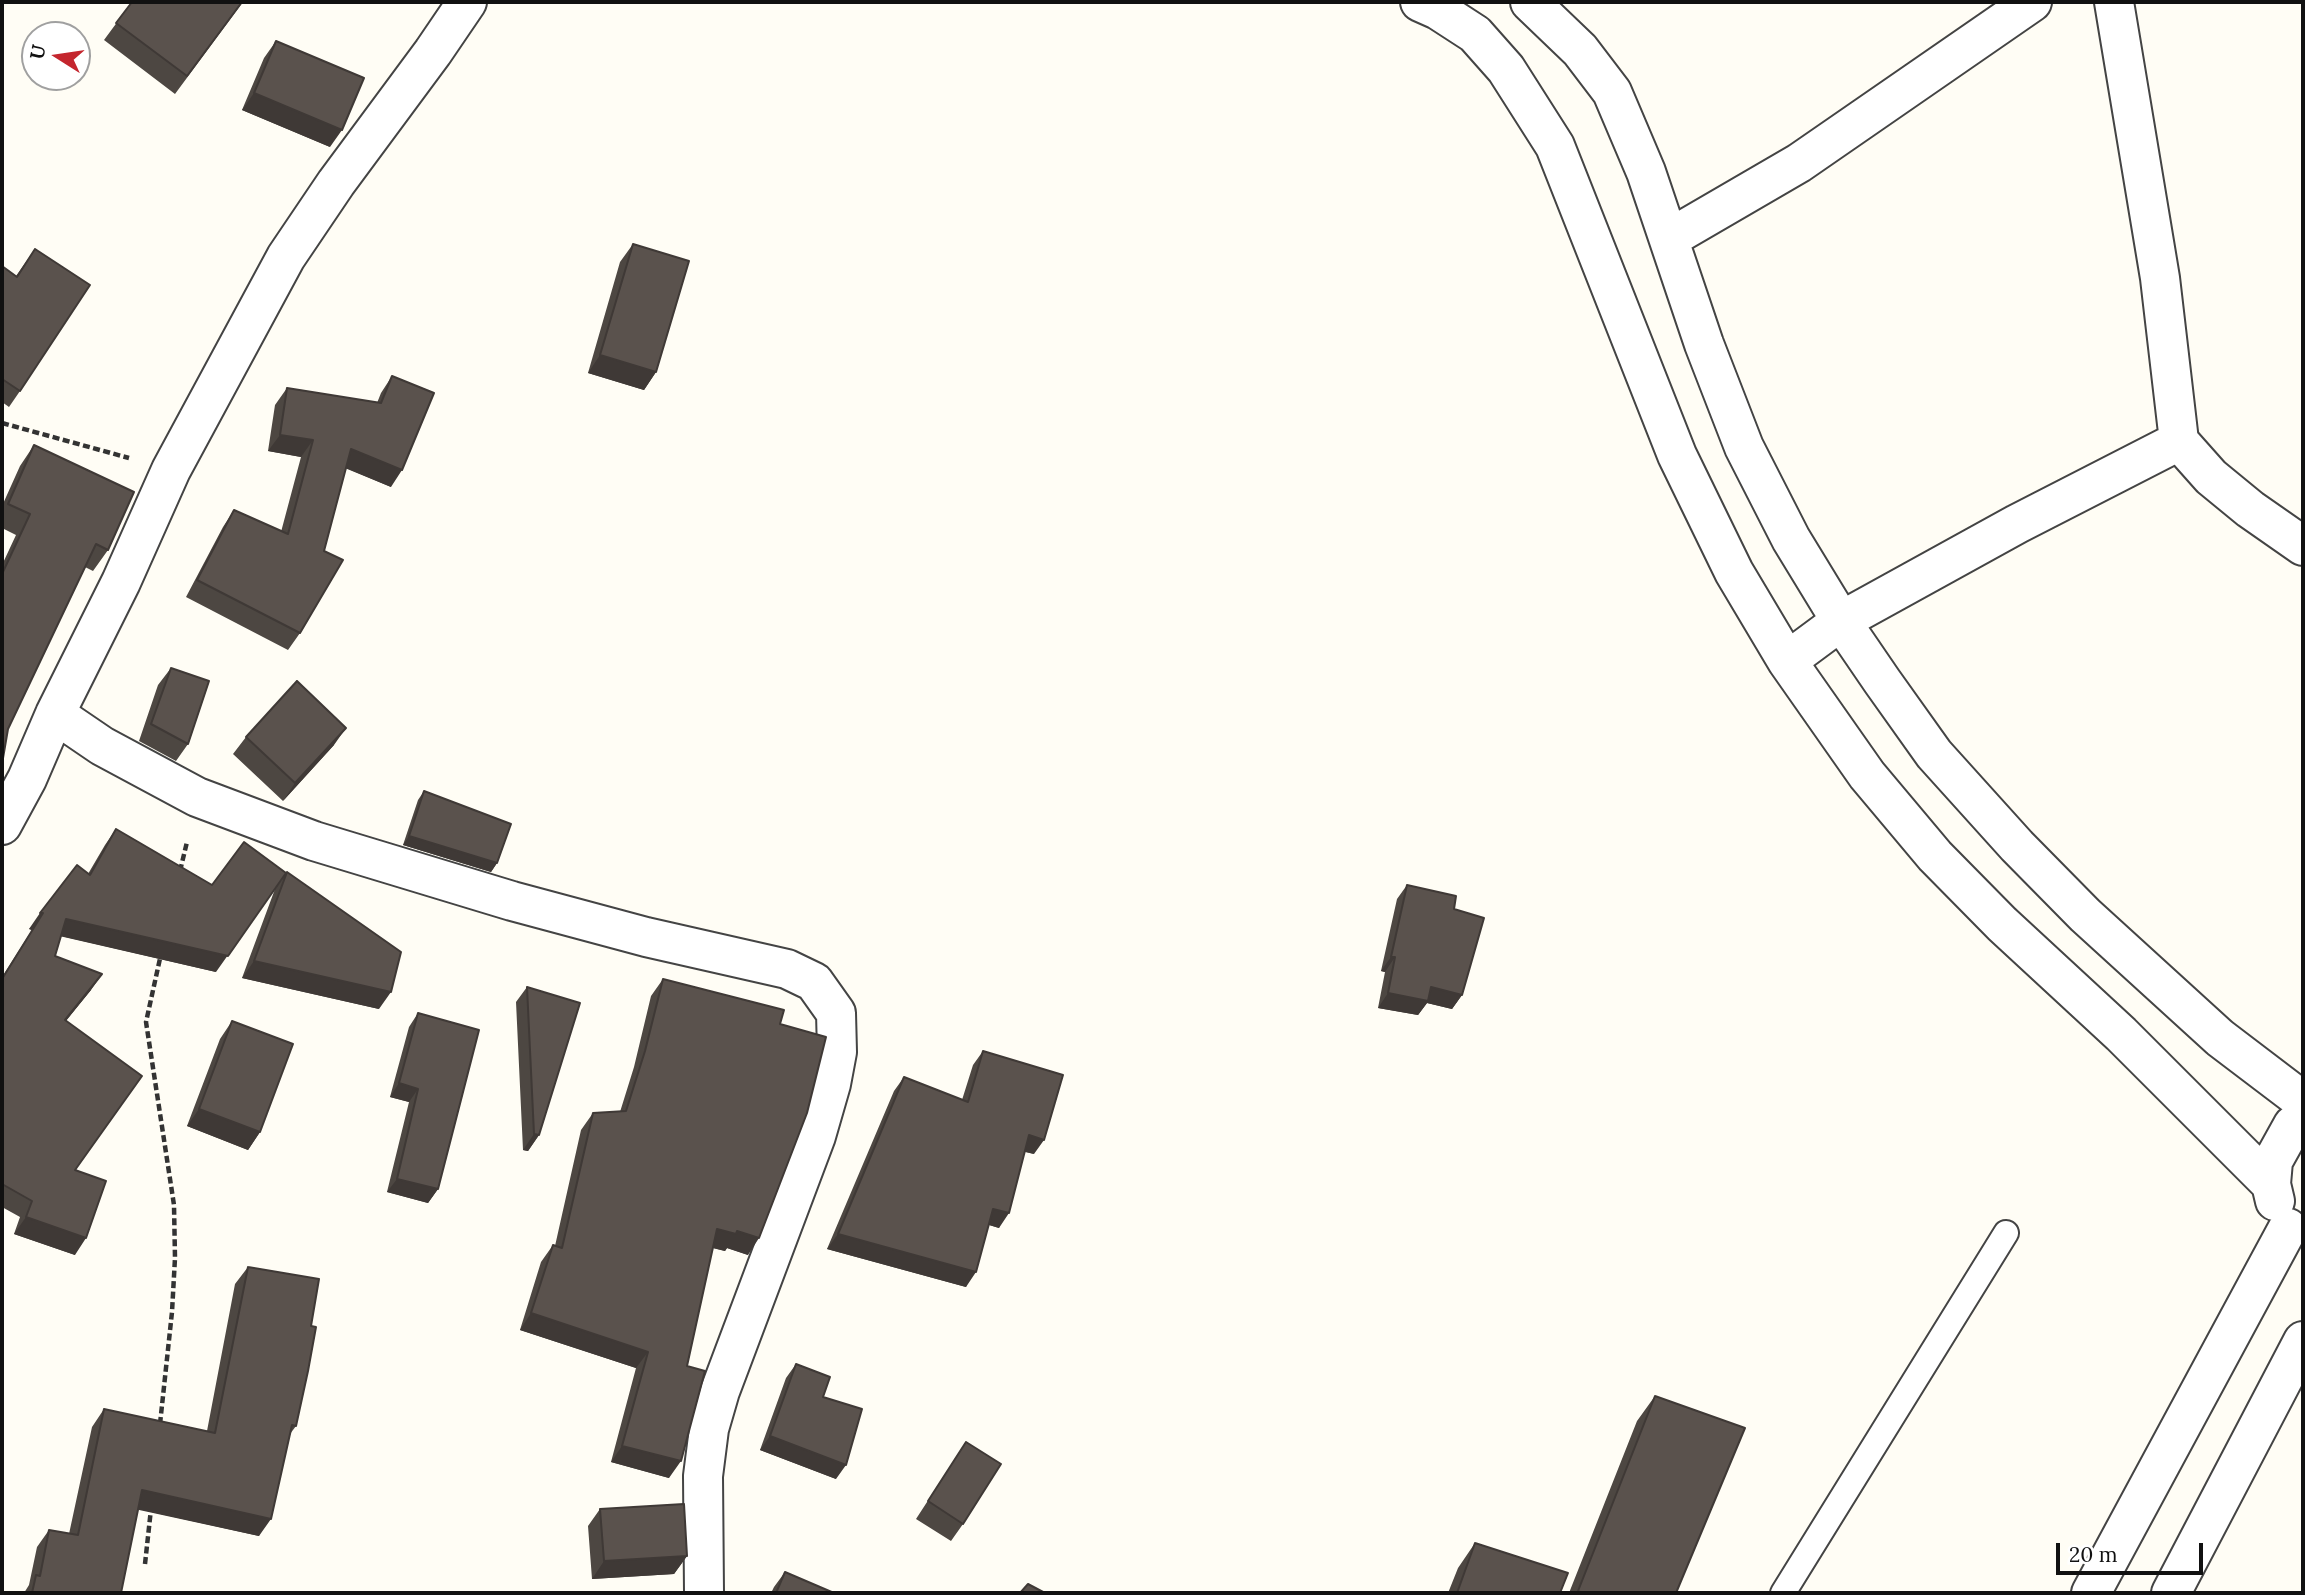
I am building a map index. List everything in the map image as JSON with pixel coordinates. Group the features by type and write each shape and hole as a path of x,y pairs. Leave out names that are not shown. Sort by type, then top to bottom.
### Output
{"street":[{"path":"2,825 27,779 55,714 121,582 171,470 286,257 467,2"},
{"path":"1420,2 1438,10 1475,34 1506,69 1555,146 1677,456 1734,572 1787,661 1867,775 1935,856 2002,924 2141,1054 2271,1184"},
{"path":"1530,2 1580,50 1612,92 1646,172 1704,344 1744,447 1791,540 1841,621 1934,754 2017,846 2085,915 2220,1038 2303,1101"},
{"path":"1670,238 1799,163 2032,2"},
{"path":"2114,2 2160,278 2179,441 2211,477 2250,509 2303,546"},
{"path":"1787,661 1841,621 2017,524 2179,441"},
{"path":"55,714 103,746 197,797 314,841 459,886 646,937 787,970 814,982 836,1013 837,1052 816,1136 720,1391 709,1429 703,1476 704,1593"},
{"path":"2091,1593 2295,1235 2276,1208 2271,1184 2273,1161 2293,1125 2303,1118"},
{"path":"2171,1593 2303,1340"}],"lane":[{"path":"1783,1593 2006,1233"}],"path":[{"path":"2,423 171,470"},
{"path":"179,876 197,797"},
{"path":"159,1431 172,1311 174,1205 146,1022 164,943"},
{"path":"145,1564 152,1497"}],"building":[{"path":"132,2 242,2 187,76 116,23"},
{"path":"276,41 364,78 342,130 254,93"},
{"path":"633,244 689,261 656,372 600,355"},
{"path":"35,249 90,285 20,391 2,379 2,266 17,277"},
{"path":"392,376 434,393 402,470 351,449 324,551 343,560 300,633 197,580 234,510 288,534 313,440 280,435 287,388 381,403"},
{"path":"34,445 134,492 108,550 96,544 8,729 2,764 2,574 30,514 8,504"},
{"path":"171,668 209,681 188,744 151,724"},
{"path":"297,681 346,728 295,783 246,737"},
{"path":"424,791 511,824 497,863 409,836"},
{"path":"116,829 212,885 244,842 286,873 228,956 66,919 55,956 102,974 65,1020 142,1076 75,1170 106,1181 86,1238 26,1217 32,1201 2,1184 2,979 43,913 40,913 77,865 90,875"},
{"path":"287,872 401,952 391,992 254,961"},
{"path":"1407,885 1456,896 1454,909 1484,918 1462,995 1431,987 1428,1001 1388,993 1395,957 1391,957"},
{"path":"663,979 784,1010 780,1024 826,1037 807,1113 759,1238 737,1231 736,1234 717,1229 687,1366 705,1371 681,1461 622,1446 648,1352 531,1313 553,1245 562,1248 593,1113 626,1111 645,1051"},
{"path":"527,987 580,1003 539,1135 534,1134"},
{"path":"418,1013 479,1030 438,1189 397,1179 418,1089 399,1083"},
{"path":"232,1021 293,1044 260,1132 199,1109"},
{"path":"983,1051 1063,1075 1044,1140 1029,1135 1009,1213 993,1209 976,1272 838,1234 904,1077 968,1102"},
{"path":"248,1267 319,1279 311,1326 316,1327 308,1371 296,1426 292,1425 271,1519 142,1490 121,1593 32,1593 36,1575 40,1576 49,1530 78,1535 104,1409 215,1433"},
{"path":"796,1364 830,1377 823,1397 862,1409 846,1465 770,1436"},
{"path":"1655,1396 1745,1428 1676,1593 1582,1593 1578,1591"},
{"path":"966,1442 1001,1464 963,1524 928,1501"},
{"path":"684,1504 687,1556 604,1561 600,1509"},
{"path":"1475,1543 1568,1573 1560,1593 1457,1593"},
{"path":"785,1572 834,1593 776,1593"},
{"path":"1028,1584 1045,1593 1020,1593"}]}
